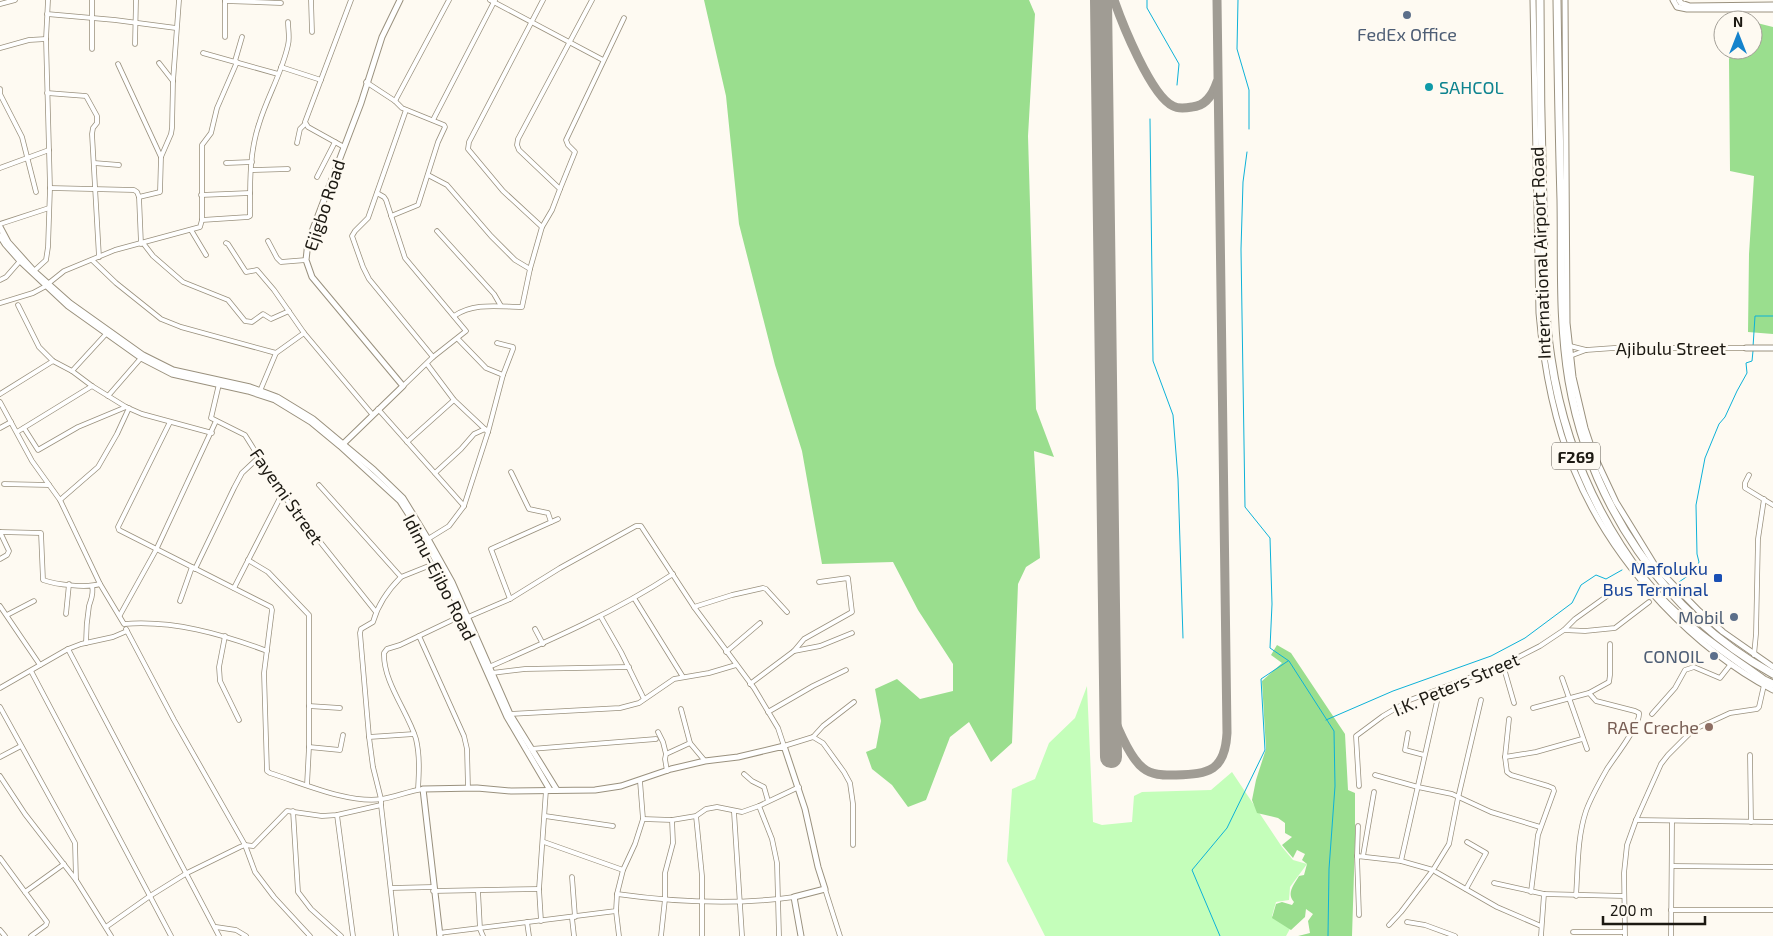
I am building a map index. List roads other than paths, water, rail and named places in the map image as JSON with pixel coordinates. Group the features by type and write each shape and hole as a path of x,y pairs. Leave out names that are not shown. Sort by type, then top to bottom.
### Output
{"highway":[{"name":"International Airport Road","path":"1540,0 1541,151 1539,188 1546,308 1551,359 1569,436 1591,492 1614,534 1646,581 1690,625 1717,647 1764,680 1773,684"},
{"name":"International Airport Road","path":"1557,0 1563,312 1566,358 1578,421 1594,470 1641,556 1683,607 1713,634 1739,654 1773,674"}],"main road":[{"name":"Ejigbo Road","path":"400,0 382,37 366,82 361,104 308,242 306,260 312,277 403,386"},
{"name":"International Airport Road","path":"1533,0 1539,188 1539,313 1542,353 1552,403 1567,454 1597,520 1639,580 1691,635 1731,664 1773,690"},
{"name":"International Airport Road","path":"1565,0 1565,182 1570,356 1577,400 1594,455 1616,502 1656,567 1686,599 1723,632 1773,667"},
{"path":"1673,0 1677,7 1687,10 1773,9"},
{"path":"1678,0 1690,6 1773,5"},
{"path":"1561,198 1565,182"},
{"name":"Idimu-Ejibo Road","path":"0,225 8,242 47,285 68,306 106,334 141,358 172,374 248,391 275,400 311,422 342,445 400,501 425,540 465,616 492,673 494,684 510,714 512,722 530,749 551,790"},
{"name":"Idimu-Ejibo Road","path":"0,236 20,261 47,285 70,304 143,355 161,365 189,375 250,387 277,397 313,419 403,498 452,582 494,684 512,722 551,790"},
{"name":"Ajibulu Street","path":"1746,348 1773,348"},
{"path":"342,445 403,386"},
{"path":"439,934 420,789 595,790 640,781 667,771 705,761 738,757 784,746 805,808 818,867 825,889 794,897 801,936"}],"street":[{"path":"0,4 15,0"},
{"path":"34,271 46,260 48,247 50,150 46,39 48,0"},
{"path":"92,0 92,49"},
{"path":"134,44 136,0"},
{"path":"139,197 160,192 161,156 171,134 172,81 179,0"},
{"path":"225,37 225,0 281,3"},
{"path":"311,0 312,32"},
{"path":"297,143 300,129 305,124 351,0"},
{"path":"394,100 449,0"},
{"path":"542,228 504,191 468,149 469,142 543,0"},
{"path":"560,189 519,150 517,145 518,139 592,0"},
{"path":"433,120 493,1 603,60"},
{"path":"47,14 92,17 176,28"},
{"path":"454,316 467,309 501,306 522,307 530,269 542,228 552,210 575,152 566,140 624,18"},
{"path":"202,220 250,217 252,162 258,125 288,44 288,22"},
{"path":"0,304 33,293 47,285 64,270 115,250 142,244 200,226 202,220 202,145 211,134 217,108 236,62 242,37"},
{"path":"0,48 29,40 46,39"},
{"path":"203,54 278,74"},
{"path":"159,63 172,81"},
{"path":"118,64 161,156"},
{"path":"281,67 321,80"},
{"path":"366,82 406,110 433,120 445,127 438,142 418,205 391,216"},
{"path":"0,88 0,94 22,138 36,192"},
{"path":"47,93 86,96 97,116 97,123 93,128 92,134 98,257"},
{"path":"406,110 368,218 353,233 369,279 433,357"},
{"path":"305,124 344,147"},
{"path":"317,177 335,142"},
{"path":"0,168 50,150"},
{"path":"226,163 252,162"},
{"path":"94,163 119,165"},
{"path":"252,170 288,168"},
{"path":"428,175 447,185 491,236 515,260 530,269"},
{"path":"50,188 134,190 139,197 142,244 183,282 228,300 245,321 252,322 262,314 271,319 288,311"},
{"path":"201,194 250,193"},
{"path":"377,193 384,197 405,258 466,331 433,357 403,386"},
{"path":"0,225 49,208"},
{"path":"191,230 206,255"},
{"path":"437,231 494,294 501,306"},
{"path":"268,241 281,262 306,260"},
{"path":"226,243 246,272 257,270 304,333 372,414"},
{"path":"92,260 116,283 167,322 181,328 276,353"},
{"path":"0,280 20,261"},
{"path":"18,305 40,347 53,361 128,407 212,434"},
{"path":"260,391 276,353 304,333"},
{"path":"72,371 106,334"},
{"path":"458,339 486,368 503,375"},
{"path":"428,539 449,526 464,506 513,347 498,343"},
{"path":"1570,346 1586,350"},
{"name":"Ajibulu Street","path":"1570,356 1586,350 1630,347 1746,348"},
{"path":"108,396 141,358"},
{"path":"0,394 53,361"},
{"path":"427,364 454,400 486,430"},
{"path":"120,615 156,550 212,434 216,422 210,416 219,384"},
{"path":"17,432 92,386"},
{"path":"407,442 454,400"},
{"path":"0,402 36,467 60,500 100,584 120,615 174,720 245,845 255,872 264,886 310,936"},
{"path":"24,428 38,450 78,427 128,407"},
{"path":"60,500 98,467 117,434 128,407"},
{"path":"378,409 464,506"},
{"path":"0,428 11,422"},
{"path":"170,422 118,527 119,530 156,550 271,607 264,673 267,771 270,773 354,799 381,799 420,789 419,759 414,734 386,672 384,653 387,649 510,599 553,572 636,526 644,528 694,607 750,684 778,728 784,746 813,737 823,726 854,702"},
{"name":"Fayemi Street","path":"216,422 245,436 282,494 376,612"},
{"path":"435,474 474,434 486,430"},
{"path":"180,600 242,473 258,458"},
{"path":"511,472 529,509 548,513 551,522"},
{"path":"1749,475 1745,488 1773,504"},
{"path":"4,484 49,485"},
{"path":"319,485 401,577"},
{"path":"234,588 282,494"},
{"path":"1754,655 1758,538 1764,499"},
{"path":"510,599 491,549 558,518"},
{"path":"0,559 7,555 9,551 0,532 40,532 42,535 43,580 92,586 100,584"},
{"path":"248,560 268,572 309,615 308,785"},
{"path":"396,936 380,804 381,799 368,736 360,633 361,629 373,622 376,612 389,590 401,577 436,563"},
{"path":"489,667 544,644 600,617 673,574"},
{"path":"750,684 794,651 804,639 852,612 848,578 819,582"},
{"path":"66,614 70,584"},
{"path":"86,643 90,603 93,597 92,586"},
{"path":"694,607 732,594 763,588 787,612"},
{"name":"I.K. Peters Street","path":"1359,786 1356,736 1383,716 1410,700 1503,665 1540,646 1614,591"},
{"path":"634,598 683,677"},
{"path":"7,615 34,602"},
{"path":"1564,630 1585,631 1615,628 1650,602"},
{"path":"0,606 40,664"},
{"path":"600,617 644,699"},
{"path":"726,652 760,623"},
{"path":"124,624 170,625 194,629 225,636 267,651"},
{"path":"535,629 544,644"},
{"path":"1,686 68,649 113,637 127,631"},
{"path":"794,651 820,646 852,633"},
{"path":"225,636 219,667 220,681 238,720"},
{"path":"419,636 464,736 467,749 468,788"},
{"path":"1533,708 1589,693 1610,680 1610,644"},
{"path":"68,649 216,927 219,936"},
{"path":"1652,714 1675,688 1685,670 1694,668 1720,678 1731,664"},
{"path":"510,714 632,706 674,679 710,673 736,665"},
{"path":"1503,665 1514,703"},
{"path":"492,673 525,669 628,667"},
{"path":"768,712 813,686 846,670"},
{"path":"30,671 172,936"},
{"path":"1562,678 1587,749"},
{"path":"1573,932 1624,934 1626,850 1636,820 1657,773 1668,755 1693,730 1730,713 1757,709 1764,685"},
{"path":"1401,861 1440,688"},
{"path":"1576,896 1581,835 1586,812 1601,780 1640,717 1640,714 1635,711 1596,700 1589,693"},
{"path":"1389,926 1434,871 1449,844 1481,700"},
{"path":"309,706 340,708"},
{"path":"0,707 75,843 76,880"},
{"path":"681,709 690,743 705,761"},
{"path":"1509,718 1505,757 1506,768 1511,775 1553,788 1554,793 1540,827 1531,892"},
{"path":"658,732 664,742 667,771"},
{"path":"1408,733 1405,750 1424,757"},
{"path":"368,736 414,734"},
{"path":"309,747 340,750 343,735"},
{"path":"813,737 823,743 850,783 853,804 853,845"},
{"path":"1505,757 1536,752 1582,739"},
{"path":"530,749 656,740"},
{"path":"666,754 690,743"},
{"path":"0,758 21,746"},
{"path":"1750,755 1751,822"},
{"path":"744,774 764,787 768,800"},
{"path":"1378,775 1418,787 1452,794 1491,812 1540,827"},
{"path":"0,776 25,814 76,880 110,936"},
{"path":"619,936 616,911 617,894 623,870 643,820 640,781"},
{"path":"643,820 672,820 696,816 706,809 717,807 727,808 734,812 742,812 799,788"},
{"path":"541,921 540,890 545,816 551,790"},
{"path":"1363,856 1374,792"},
{"path":"106,927 187,873 245,845 256,844 286,812 293,811 322,816 337,815 380,804"},
{"path":"759,806 772,839 777,863 780,936"},
{"path":"293,811 298,892 311,909 341,936"},
{"path":"734,812 742,936"},
{"path":"337,815 353,936"},
{"path":"545,816 613,826"},
{"path":"696,816 702,876 702,936"},
{"path":"661,936 665,899 665,873 673,843 672,820"},
{"path":"1636,820 1773,822"},
{"path":"1670,936 1672,822"},
{"path":"1358,826 1359,915"},
{"path":"544,842 623,870"},
{"path":"1466,889 1486,852 1467,842"},
{"path":"1357,856 1401,861 1434,871 1506,911 1541,926"},
{"path":"0,858 47,922 46,925 30,936"},
{"path":"25,892 64,864"},
{"path":"1672,866 1773,867"},
{"path":"572,877 574,936"},
{"path":"1494,883 1544,894 1624,896"},
{"path":"391,888 478,891 540,890"},
{"path":"825,889 840,936"},
{"path":"478,891 480,929 483,936"},
{"path":"617,894 701,901 740,901 794,897"},
{"path":"1542,936 1544,894"},
{"path":"1671,910 1773,910"},
{"path":"439,934 616,911"},
{"path":"527,922 529,936"},
{"path":"1407,922 1425,925 1455,936"},
{"path":"216,927 236,930 246,936"},
{"path":"0,930 5,936"}],"waterway":[{"path":"1147,0 1147,8 1179,64 1177,85"},
{"path":"1238,0 1237,49 1249,90 1249,129"},
{"path":"1150,119 1153,361 1173,415 1178,479 1183,638"},
{"path":"1247,152 1243,182 1241,249 1245,507 1270,538 1272,604 1270,648 1289,661 1334,731 1335,786 1329,869 1328,936"},
{"path":"1753,347 1755,316 1773,316"},
{"path":"1679,582 1695,571 1699,562 1697,554 1696,505 1705,458 1719,424 1725,417 1747,373 1746,363 1752,361 1753,351"},
{"path":"1326,720 1393,691 1491,656 1525,638 1572,603 1581,585 1596,575 1606,579 1622,570"},
{"path":"1220,936 1192,870 1227,828 1265,750 1261,679 1288,661"}],"place":[{"name":"FedEx Office","path":"1407,15"},
{"name":"SAHCOL","path":"1429,87"},
{"name":"Mafoluku Bus Terminal","path":"1718,578"},
{"name":"Mobil","path":"1734,617"},
{"name":"CONOIL","path":"1714,656"},
{"name":"RAE Creche","path":"1709,727"}]}
